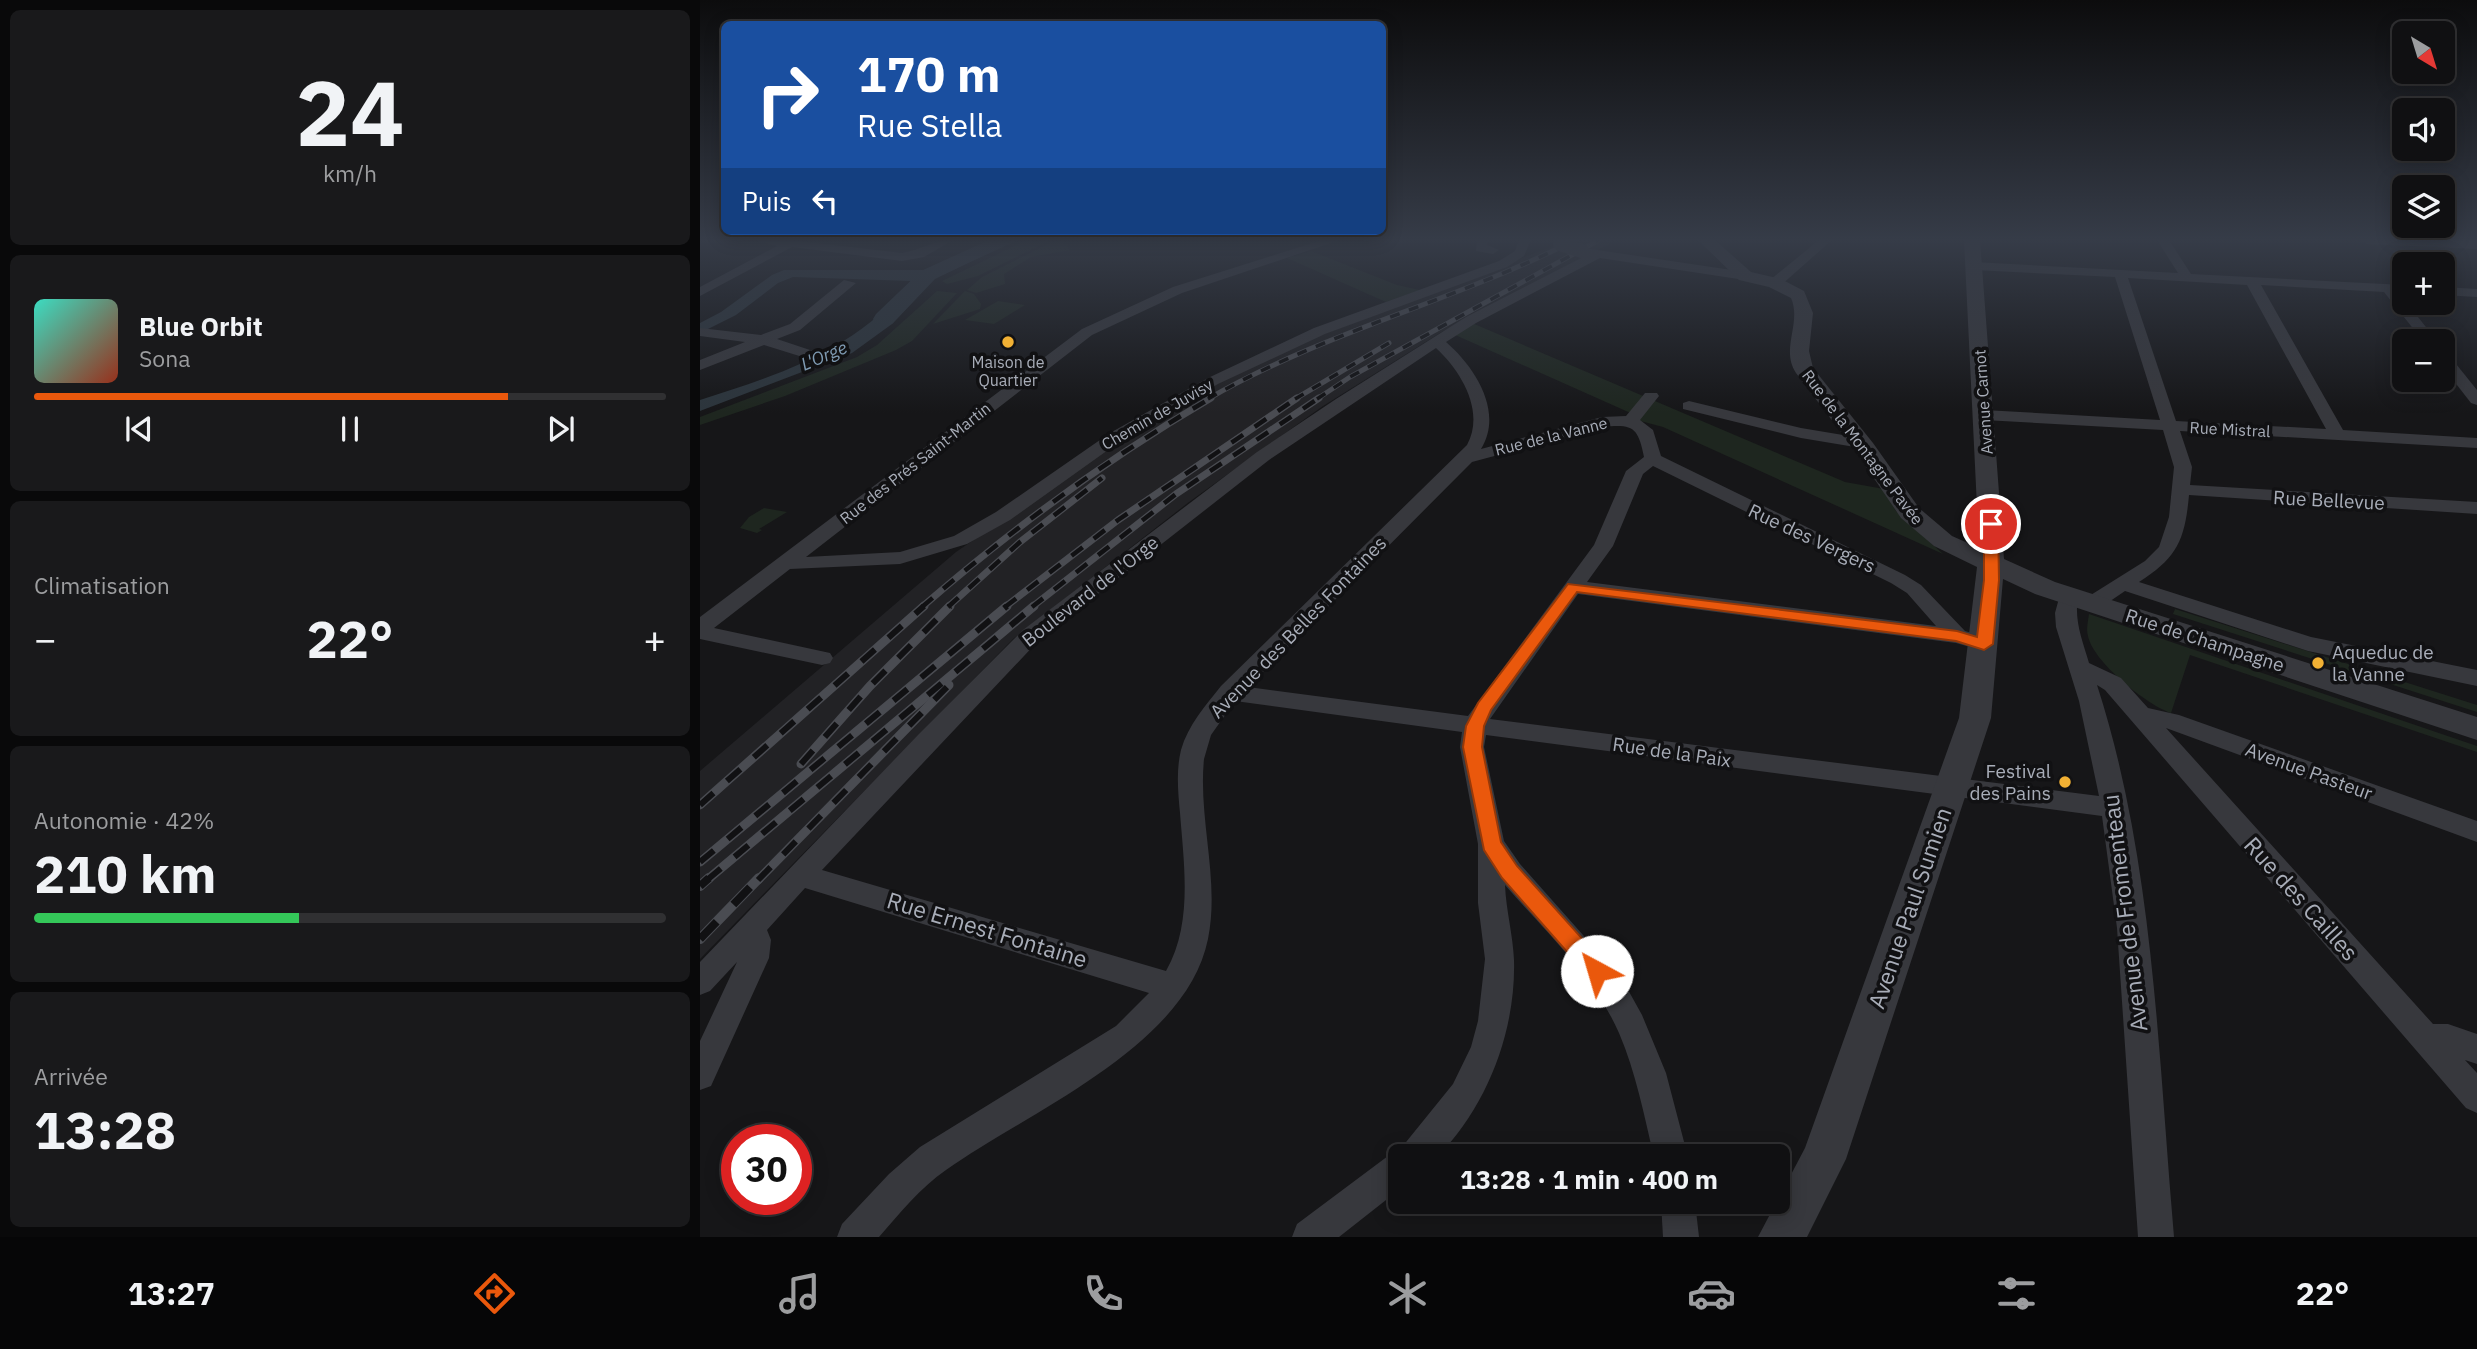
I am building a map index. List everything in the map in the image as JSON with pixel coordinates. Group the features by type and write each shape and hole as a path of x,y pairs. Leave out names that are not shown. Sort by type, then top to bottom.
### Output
{"street":[{"path":"700,365 796,327 830,298"},
{"name":"Rue des Prés Saint-Martin","path":"700,630 1036,368 1115,315 1155,298"},
{"name":"Chemin de Juvisy","path":"785,563 874,561 911,556 955,542 993,523 1129,428 1213,381 1331,326 1409,298"},
{"path":"1435,341 1517,298"},
{"name":"Rue de la Montagne Pavée","path":"1800,298 1803,303 1799,362 1920,525 1943,541 1992,565"},
{"name":"Avenue Carnot","path":"1976,298 1992,565"},
{"path":"1992,565 2081,599 2123,583 2152,565 2168,548 2176,529 2183,467 2128,298"},
{"path":"2261,298 2337,435"},
{"path":"2396,298 2420,329"},
{"path":"702,332 764,340 814,356"},
{"name":"Avenue des Belles Fontaines","path":"855,1237 901,1186 932,1159 1127,1036 1154,1012 1175,987 1191,954 1198,899 1190,778 1193,751 1203,725 1229,692 1466,458 1478,443 1485,415 1479,397 1446,347 1435,341"},
{"name":"Boulevard de l'Orge","path":"700,982 1031,635 1263,456 1435,341"},
{"path":"2455,372 2477,400"},
{"path":"1426,1144 1443,1126 1474,1083 1489,1043 1497,1003 1499,964 1492,904 1491,844 1472,747 1475,726 1484,708 1603,546 1635,471 1653,459 1647,431 1635,421 1651,396"},
{"path":"1689,406 1801,433 1861,443"},
{"name":"Rue Mistral","path":"1984,415 2477,443"},
{"name":"Rue de la Vanne","path":"1466,458 1602,422 1635,421"},
{"name":"Rue des Vergers","path":"1653,459 1686,478 1898,579 1914,589 1971,640"},
{"name":"Rue Bellevue","path":"2181,488 2199,492 2477,508"},
{"name":"Avenue Paul Sumien","path":"1782,1237 1823,1159 1975,718 1971,640 1992,565"},
{"path":"2123,583 2308,644 2477,678"},
{"path":"1573,587 1971,640"},
{"name":"Avenue de Fromenteau","path":"2081,599 2065,613 2082,668 2115,808 2127,893 2156,1237"},
{"name":"Rue de Champagne","path":"2081,599 2477,729"},
{"path":"700,630 822,658"},
{"name":"Rue des Cailles","path":"2082,668 2113,684 2477,1097"},
{"name":"Rue de la Paix","path":"1229,692 1951,789 2115,808"},
{"path":"2090,700 2133,708"},
{"name":"Avenue Pasteur","path":"2133,708 2477,832"},
{"path":"1491,844 1510,872 1584,954 1611,989 1650,1073 1668,1144"},
{"name":"Rue Ernest Fontaine","path":"800,875 1175,987"},
{"path":"700,1075 754,958 757,940 750,929"},
{"path":"2426,1039 2448,1039 2477,1049"},
{"path":"1310,1237 1388,1177"},
{"path":"1679,1214 1681,1237"}],"shaded area":[{"path":"930,298 953,298 912,341 896,350 785,396 700,425 700,417 857,357 877,345"},
{"path":"958,298 977,298 981,304 980,309 933,324"},
{"path":"1376,298 1398,298 1386,302"},
{"path":"1419,298 1507,298 1440,333 1323,406 1189,502 1013,639 700,959 700,771 956,552 1138,428 1195,395 1301,343"},
{"path":"998,301 1025,305 994,324 965,320"},
{"path":"1472,323 1845,482 1884,489 1896,511 1943,554 1663,427 1633,419 1635,415 1453,334"},
{"path":"764,508 787,512 759,529 762,530 757,533 740,528 749,517"},
{"path":"2175,609 2477,705 2477,712 2173,614"},
{"path":"2089,614 2477,746 2477,752 2190,655 2171,713 2136,692 2100,658 2088,636"}],"water":[{"name":"L'Orge","path":"741,298 759,298 736,315 700,333 700,323"},
{"name":"L'Orge","path":"896,298 917,298 892,324 852,353 700,411 700,400 816,357 867,325"}],"waterway":[{"name":"L'Orge","path":"884,319 905,298"}],"railway":[{"path":"1208,399 1297,354 1440,298"},
{"path":"1317,399 1350,377 1494,298"},
{"path":"1295,399 1389,343"},
{"path":"922,607 1062,496 1135,445 1211,398"},
{"path":"1005,607 1118,520 1297,398"},
{"path":"1032,607 1176,494 1319,398"},
{"path":"948,607 1020,542 1102,478"},
{"path":"700,805 924,606"},
{"path":"801,764 870,686 950,606"},
{"path":"700,862 1007,606"},
{"path":"707,880 1034,606"},
{"path":"758,880 949,685"},
{"path":"700,886 709,878"},
{"path":"700,939 759,878"}],"place":[{"name":"Maison de Quartier","path":"1008,342"},
{"name":"Aqueduc de la Vanne","path":"2318,663"},
{"name":"Festival des Pains","path":"2065,782"}],"route":[{"path":"1597,971 1510,872 1491,844 1472,747 1475,726 1484,708 1573,587 1957,636 1984,644 1992,580 1991,524"}]}
